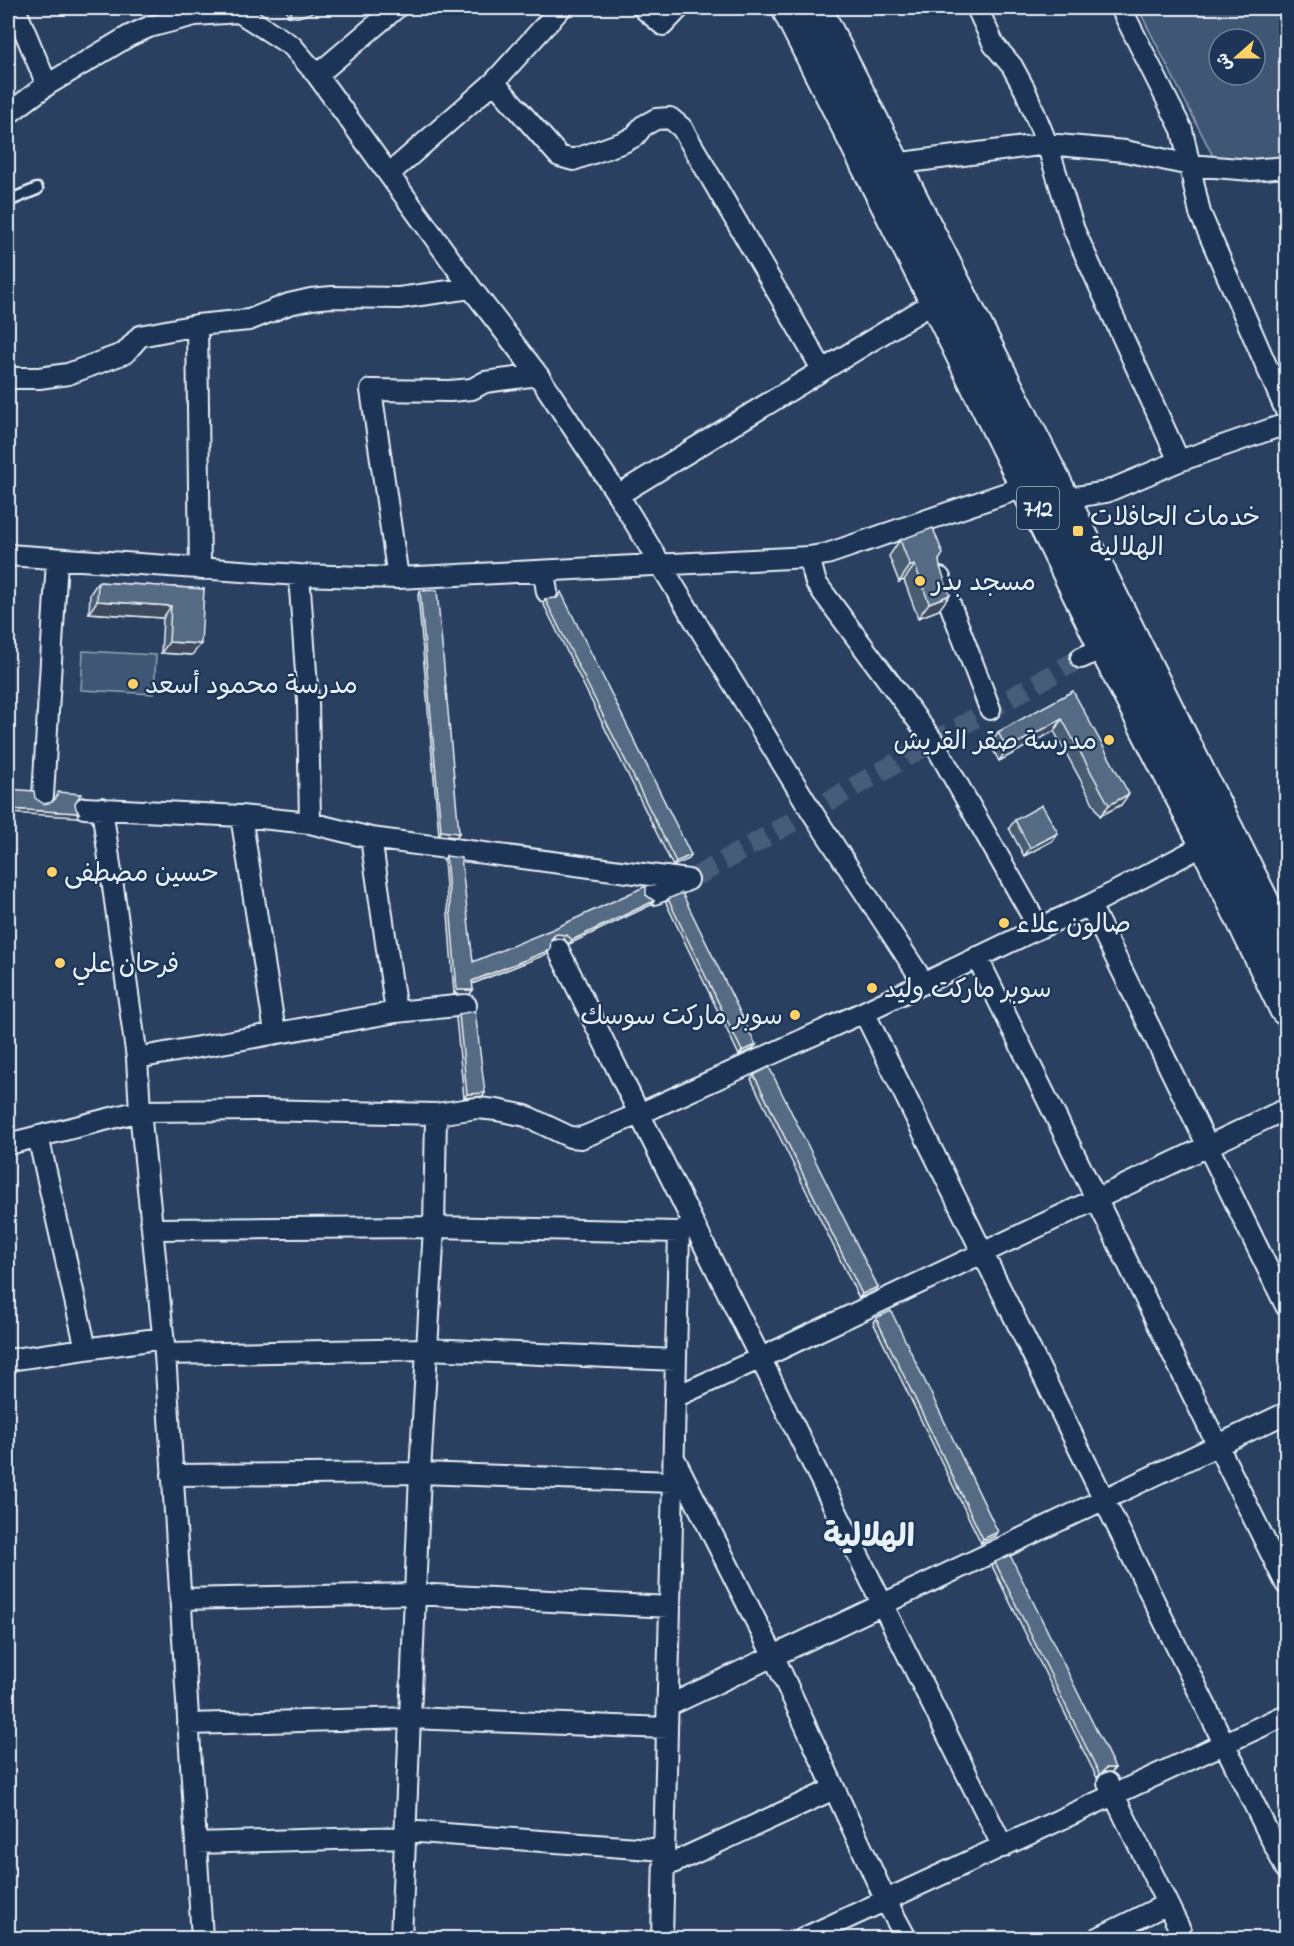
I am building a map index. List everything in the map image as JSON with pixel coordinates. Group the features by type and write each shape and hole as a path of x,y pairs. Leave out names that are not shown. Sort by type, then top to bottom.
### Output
{"main road":[{"name":"712","path":"788,8 936,301 1287,949"},
{"name":"712","path":"816,8 894,164 1051,510 1093,652 1206,844 1287,1009"}],"street":[{"path":"15,8 47,85"},
{"path":"317,75 396,8"},
{"path":"389,174 494,82 561,8"},
{"path":"643,8 663,25 679,8"},
{"path":"977,8 994,45 1012,66 1025,90 1047,144 1074,230 1179,461"},
{"path":"1121,8 1182,130 1195,198 1206,228 1287,411"},
{"path":"8,114 47,85 129,36 149,27 195,15 239,12 292,46 317,75 471,288 538,375 618,495 812,812 924,983"},
{"path":"494,82 559,156 573,160 624,142 656,119 670,118 681,128 822,369"},
{"path":"894,164 1047,144 1125,151 1190,165 1251,170 1287,167"},
{"path":"8,378 39,378 68,374 124,353 140,336 197,325 249,320 311,298 399,298 471,288"},
{"path":"618,495 936,301"},
{"path":"197,325 200,569"},
{"path":"398,578 371,390 450,391 472,389 485,382 538,375"},
{"path":"8,555 298,575 398,578 428,586 544,572 809,557 1051,510 1106,492 1179,461 1287,424"},
{"path":"809,557 816,583 933,741 1039,928"},
{"path":"43,796 57,560"},
{"path":"544,572 547,592"},
{"path":"298,575 308,700 310,823"},
{"path":"940,578 990,709"},
{"path":"202,1938 164,1346 140,1111 137,1058 93,808 241,816 310,823 371,838 688,873 665,894"},
{"path":"241,816 275,1032"},
{"path":"371,838 396,1012"},
{"path":"8,1144 140,1111 260,1110 436,1114 476,1103 513,1112 570,1137 586,1136 752,1064 864,1012 1090,905 1206,844"},
{"path":"1090,905 1287,1306"},
{"path":"558,949 639,1114 686,1229 761,1358 1003,1846"},
{"path":"977,957 1287,1584"},
{"path":"137,1058 396,1012 466,1005"},
{"path":"864,1012 1287,1869"},
{"path":"675,1397 876,1306 1287,1109"},
{"path":"401,1938 414,1594 434,1227 436,1114"},
{"path":"38,1136 86,1349"},
{"path":"153,1229 434,1227 686,1229"},
{"path":"662,1938 676,1360 686,1229"},
{"path":"8,1360 86,1349 164,1346 428,1349 676,1360"},
{"path":"668,1706 1287,1413"},
{"path":"674,1458 774,1657 886,1901 906,1938"},
{"path":"172,1475 420,1473 673,1482"},
{"path":"181,1599 414,1594 670,1607"},
{"path":"804,1938 1003,1846 1111,1789 1225,1744 1287,1715"},
{"path":"188,1724 411,1718 667,1728"},
{"path":"196,1844 405,1834 664,1858 834,1789"},
{"path":"1111,1789 1184,1938"},
{"path":"1098,1938 1167,1904"}],"lane":[{"path":"8,201 37,189"}],"shaded area":[{"path":"1138,8 1286,8 1286,157 1217,164"},
{"path":"83,651 156,655 154,694 81,690"}],"building":[{"path":"933,528 943,554 939,560 940,567 950,595 929,603 915,565 910,566 900,540"},
{"path":"98,582 204,589 201,644 169,642 171,606 97,601"},
{"path":"437,590 459,833 441,831 420,591"},
{"path":"561,592 691,855 676,862 545,599 557,598"},
{"path":"1073,691 1129,794 1109,805 1062,719 1007,749 998,732"},
{"path":"8,789 34,791 35,798 44,804 52,802 58,792 81,794 75,803 79,813 8,809"},
{"path":"1042,805 1058,833 1030,848 1015,820"},
{"path":"446,856 461,858 473,962 553,929 646,886 646,895 654,901 572,940 567,935 556,934 551,939 550,950 472,981 473,990 457,990"},
{"path":"682,893 756,1045 742,1051 668,899"},
{"path":"475,1011 485,1093 467,1094 459,1014"},
{"path":"769,1067 878,1287 862,1294 754,1075"},
{"path":"891,1311 998,1532 983,1539 876,1318"},
{"path":"1010,1555 1115,1768 1106,1768 1100,1775 995,1562"}],"tunnel":[{"path":"697,876 1081,658"}],"place":[{"name":"خدمات الحافلات الهلالية","path":"1078,531"},
{"name":"مسجد بدر","path":"920,581"},
{"name":"مدرسة محمود أسعد","path":"133,684"},
{"name":"مدرسة صقر القريش","path":"1109,740"},
{"name":"حسين مصطفى","path":"52,872"},
{"name":"صالون علاء","path":"1004,923"},
{"name":"فرحان علي","path":"60,963"},
{"name":"سوبر ماركت وليد","path":"872,988"},
{"name":"سوبر ماركت سوسك","path":"795,1015"}],"district":[{"name":"الهلالية","path":"869,1535"}]}
